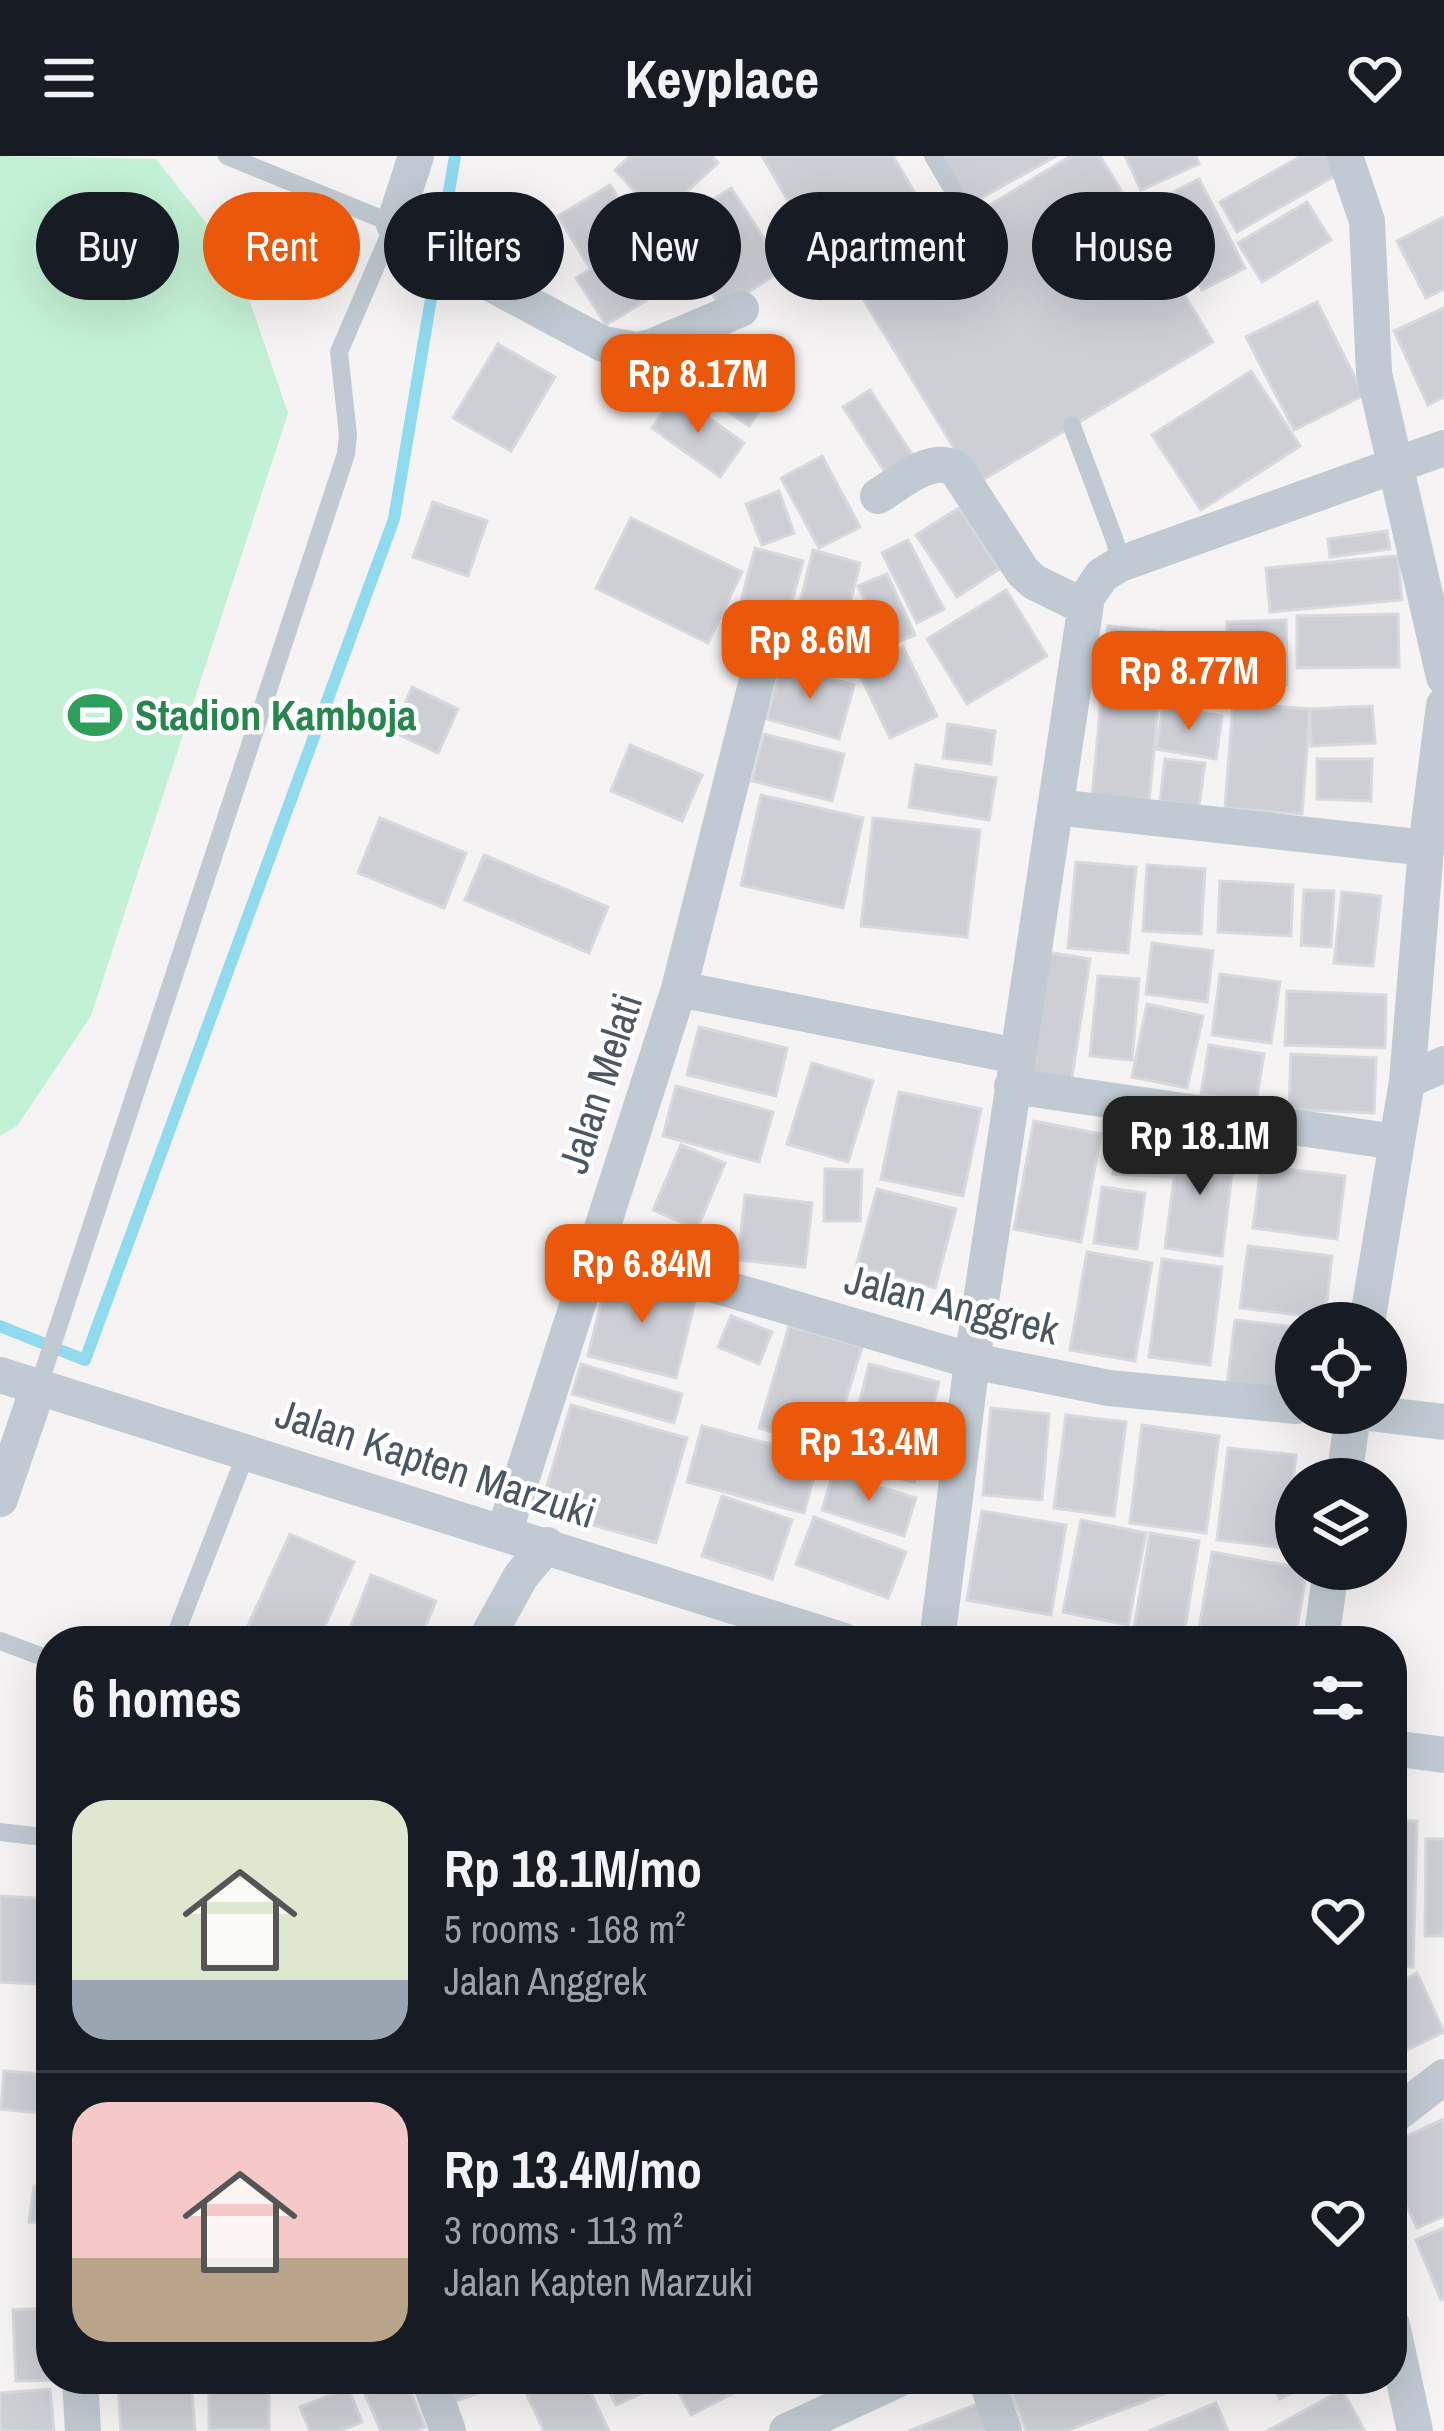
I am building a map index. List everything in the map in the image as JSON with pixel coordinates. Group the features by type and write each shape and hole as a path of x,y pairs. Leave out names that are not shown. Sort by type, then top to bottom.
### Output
{"street":[{"path":"408,192 416,156"},
{"path":"1345,156 1367,221 1374,374 1444,677"},
{"path":"523,300 581,333 620,348 651,347 741,309"},
{"path":"939,1626 971,1361 1014,1071 1085,608 1094,584 1120,564 1444,448"},
{"path":"878,496 931,465 946,463 956,469 1023,572 1085,608"},
{"name":"Jalan Melati","path":"504,1533 679,988 763,656"},
{"path":"1370,1302 1407,1081 1426,848 1444,705"},
{"path":"1055,807 1426,848"},
{"path":"679,988 1014,1071 1396,1142"},
{"path":"1407,1081 1444,1064"},
{"name":"Jalan Anggrek","path":"592,1249 971,1361 1108,1388 1275,1404"},
{"name":"Jalan Kapten Marzuki","path":"0,1375 42,1375 247,1450 547,1546 752,1626"},
{"path":"0,1499 42,1375"},
{"path":"1407,1418 1444,1422"},
{"path":"493,1626 521,1576 547,1546"},
{"path":"1323,1626 1328,1590"},
{"path":"1407,1750 1444,1755"},
{"path":"1407,2106 1444,2078"},
{"path":"81,2394 83,2431"},
{"path":"434,2394 448,2431"},
{"path":"787,2431 867,2394"},
{"path":"991,2394 1004,2431"},
{"path":"1407,2394 1415,2431"}],"lane":[{"path":"227,156 384,224"},
{"path":"933,156 954,192"},
{"path":"42,1375 346,454 339,352 384,263"},
{"path":"1072,426 1120,564"},
{"path":"178,1626 247,1450"},
{"path":"0,1642 36,1655"},
{"path":"0,1832 36,1836"}],"green space":[{"name":"Stadion Kamboja","path":"0,156 156,159 203,219 203,300 249,300 288,413 91,1016 17,1126 0,1136"}],"building":[{"path":"630,156 712,156 718,163 686,192 636,192 615,170"},
{"path":"762,156 893,156 914,192 783,192"},
{"path":"941,156 1056,156 992,192 962,192"},
{"path":"1071,156 1100,156 1122,192 1032,192 1032,300 1187,300 1213,342 976,484 864,300 1008,300 1008,194"},
{"path":"1125,156 1196,156 1199,164 1141,190"},
{"path":"1301,156 1333,156 1342,172 1237,232 1220,202"},
{"path":"1199,179 1206,192 1174,192"},
{"path":"588,198 588,265 564,226 564,212"},
{"path":"1307,202 1331,240 1262,282 1238,243"},
{"path":"741,203 765,240 765,281 741,297"},
{"path":"1215,210 1245,268 1215,283"},
{"path":"1444,217 1444,289 1426,298 1397,241"},
{"path":"588,270 588,297 576,278"},
{"path":"590,300 647,300 606,325"},
{"path":"1317,302 1364,395 1294,430 1246,337"},
{"path":"1444,308 1444,397 1428,405 1394,331"},
{"path":"734,339 785,372 749,426 699,392"},
{"path":"498,344 555,377 511,451 453,418"},
{"path":"1251,371 1300,446 1201,510 1152,435"},
{"path":"870,390 917,462 890,480 843,407"},
{"path":"676,394 744,443 720,477 652,428"},
{"path":"822,456 860,527 819,548 781,478"},
{"path":"779,491 794,533 762,545 746,504"},
{"path":"433,502 487,521 468,576 413,557"},
{"path":"959,508 999,569 957,597 916,535"},
{"path":"631,518 742,572 708,643 596,588"},
{"path":"1387,531 1390,549 1330,557 1328,539"},
{"path":"908,540 944,609 917,623 882,553"},
{"path":"755,548 803,561 781,641 734,628"},
{"path":"813,550 860,563 838,652 791,639"},
{"path":"1398,556 1402,600 1270,612 1266,568"},
{"path":"887,574 915,635 886,647 858,586"},
{"path":"1006,590 1047,656 967,704 927,639"},
{"path":"1398,614 1399,667 1297,668 1297,616"},
{"path":"1286,620 1287,685 1227,686 1227,622"},
{"path":"1108,626 1165,632 1149,802 1092,797"},
{"path":"1173,641 1219,641 1218,694 1171,694"},
{"path":"903,647 937,716 890,738 857,669"},
{"path":"782,665 854,685 839,739 767,719"},
{"path":"412,687 458,709 438,753 393,732"},
{"path":"1233,703 1310,709 1302,814 1225,808"},
{"path":"1163,706 1222,716 1216,759 1156,749"},
{"path":"1372,706 1375,743 1311,746 1310,709"},
{"path":"948,724 995,731 991,764 943,758"},
{"path":"764,734 844,754 832,801 752,781"},
{"path":"630,745 702,775 682,821 611,791"},
{"path":"1165,759 1205,763 1199,806 1160,801"},
{"path":"1317,759 1372,759 1371,801 1317,799"},
{"path":"916,765 996,778 989,820 909,807"},
{"path":"761,795 863,818 843,908 741,885"},
{"path":"380,818 466,853 444,908 358,873"},
{"path":"873,818 980,830 967,937 861,926"},
{"path":"484,855 608,907 589,953 465,900"},
{"path":"1076,862 1136,867 1128,953 1068,948"},
{"path":"1147,865 1205,869 1201,934 1143,931"},
{"path":"1220,881 1293,885 1291,936 1218,932"},
{"path":"1304,890 1334,891 1331,947 1301,945"},
{"path":"1342,892 1381,896 1373,966 1334,963"},
{"path":"1152,943 1213,951 1207,1002 1146,994"},
{"path":"1047,952 1090,959 1071,1084 1027,1077"},
{"path":"1220,974 1280,982 1271,1043 1212,1035"},
{"path":"1098,976 1139,979 1132,1060 1090,1056"},
{"path":"1287,991 1386,995 1385,1048 1285,1045"},
{"path":"1147,1004 1203,1016 1187,1088 1132,1077"},
{"path":"699,1027 787,1048 776,1096 687,1075"},
{"path":"1209,1045 1264,1054 1256,1103 1201,1094"},
{"path":"1291,1054 1376,1058 1374,1113 1289,1109"},
{"path":"812,1063 873,1081 848,1162 787,1144"},
{"path":"676,1086 773,1112 759,1162 663,1136"},
{"path":"899,1092 981,1109 963,1196 881,1179"},
{"path":"1034,1121 1101,1134 1081,1242 1014,1229"},
{"path":"1179,1139 1235,1147 1222,1256 1165,1248"},
{"path":"681,1145 725,1163 697,1229 653,1210"},
{"path":"1115,1149 1173,1152 1171,1177 1113,1174"},
{"path":"1261,1166 1345,1176 1337,1239 1253,1228"},
{"path":"825,1169 862,1170 860,1221 824,1221"},
{"path":"1102,1187 1145,1193 1137,1249 1094,1243"},
{"path":"877,1189 956,1209 935,1288 856,1267"},
{"path":"745,1195 812,1203 805,1267 738,1260"},
{"path":"1248,1246 1332,1256 1327,1302 1275,1302 1275,1312 1240,1308"},
{"path":"1087,1252 1152,1263 1135,1361 1070,1350"},
{"path":"1162,1259 1222,1267 1210,1365 1149,1357"},
{"path":"608,1275 696,1297 676,1378 588,1356"},
{"path":"731,1316 772,1332 759,1364 718,1347"},
{"path":"1235,1320 1275,1325 1275,1390 1227,1385"},
{"path":"789,1326 862,1347 831,1449 759,1428"},
{"path":"581,1364 682,1394 674,1423 572,1394"},
{"path":"869,1364 939,1382 914,1482 844,1465"},
{"path":"571,1405 687,1438 656,1543 540,1510"},
{"path":"991,1408 1049,1414 1042,1500 983,1495"},
{"path":"1066,1415 1126,1422 1114,1516 1054,1508"},
{"path":"1142,1425 1219,1436 1206,1533 1130,1523"},
{"path":"702,1426 819,1457 804,1513 687,1482"},
{"path":"1228,1448 1296,1455 1275,1458 1275,1547 1217,1540"},
{"path":"833,1473 916,1498 904,1536 822,1510"},
{"path":"722,1496 792,1520 772,1579 702,1556"},
{"path":"982,1511 1066,1525 1051,1615 967,1600"},
{"path":"814,1517 906,1552 888,1598 796,1564"},
{"path":"1081,1520 1146,1533 1128,1625 1063,1612"},
{"path":"1150,1533 1199,1541 1185,1626 1134,1626"},
{"path":"290,1534 354,1562 325,1626 248,1626"},
{"path":"1212,1552 1275,1563 1275,1590 1304,1590 1298,1626 1200,1626"},
{"path":"371,1575 436,1601 425,1626 351,1626"},
{"path":"1407,1821 1417,1821 1413,1967 1407,1967"},
{"path":"1426,1839 1444,1839 1444,1936 1425,1936"},
{"path":"0,1896 36,1898 36,1984 0,1982"},
{"path":"1417,1973 1444,2032 1407,2050 1407,1978"},
{"path":"4,2071 36,2074 36,2112 1,2109"},
{"path":"1444,2119 1444,2216 1417,2228 1407,2206 1407,2136"},
{"path":"34,2186 36,2186 36,2223 29,2222"},
{"path":"1444,2228 1444,2299 1441,2300 1416,2240"},
{"path":"36,2309 36,2381 16,2381 13,2310"},
{"path":"0,2393 50,2394 54,2431 0,2431"},
{"path":"119,2394 192,2394 195,2431 121,2431"},
{"path":"209,2394 269,2394 269,2429 209,2429"},
{"path":"333,2394 350,2394 362,2422 340,2431 310,2431 300,2407"},
{"path":"365,2394 411,2394 425,2427 381,2431"},
{"path":"440,2394 476,2394 444,2405"},
{"path":"526,2394 591,2394 609,2431 544,2431"},
{"path":"610,2394 640,2394 616,2405"},
{"path":"680,2394 732,2394 691,2415"},
{"path":"1012,2394 1163,2394 1066,2431 1026,2431"},
{"path":"1335,2394 1344,2394 1365,2431 1267,2431"},
{"path":"985,2401 997,2431 909,2431"},
{"path":"1216,2403 1228,2431 1149,2431"}],"waterway":[{"path":"0,1326 85,1360 394,519 455,156"}],"place":[{"name":"Stadion Kamboja","path":"95,715"}]}
